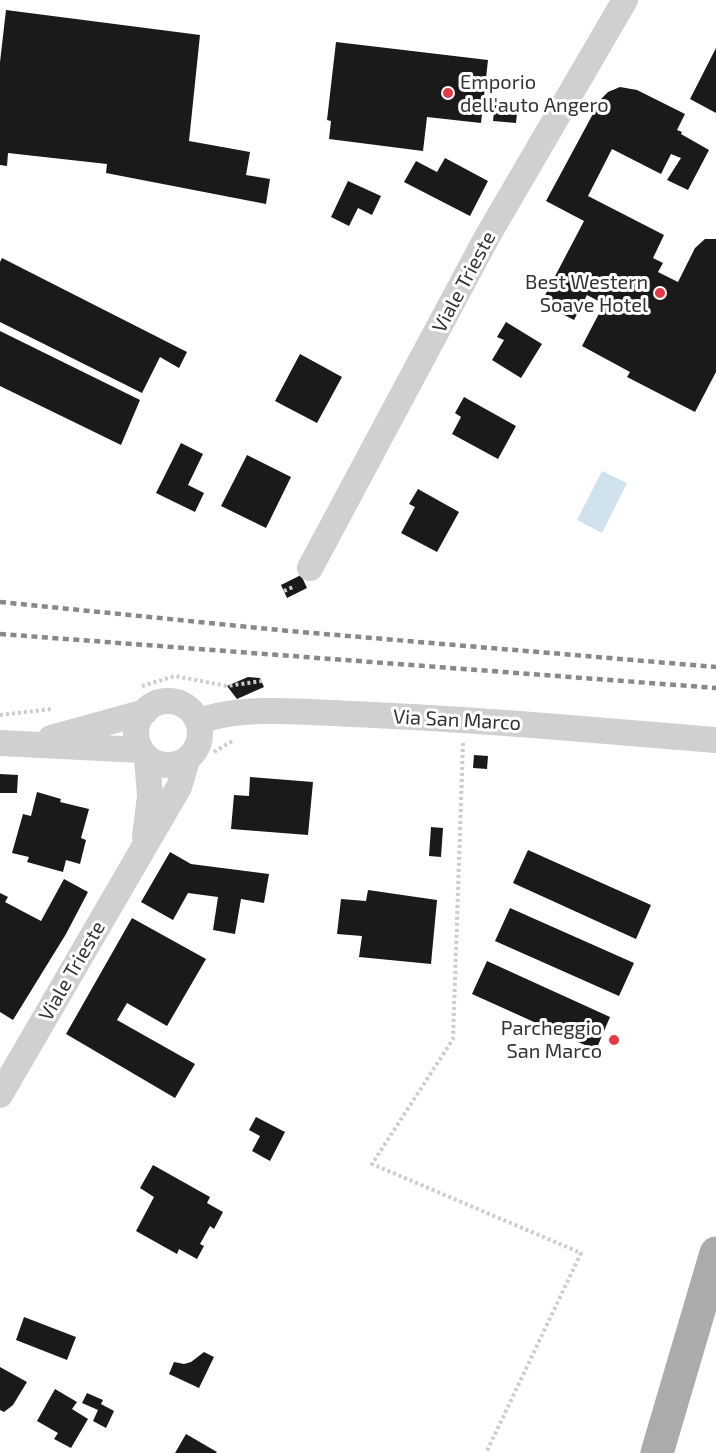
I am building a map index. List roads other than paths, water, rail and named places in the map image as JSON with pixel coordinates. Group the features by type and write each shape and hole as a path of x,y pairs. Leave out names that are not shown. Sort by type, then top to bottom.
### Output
{"main road":[{"path":"657,1453 716,1253"}],"street":[{"name":"Viale Trieste","path":"310,568 487,237 624,0"},
{"path":"0,743 144,754 167,766 187,760 197,747 200,734 198,722 187,708 170,701 161,702 145,711 31,744"},
{"path":"144,754 137,740 136,730 145,711"},
{"name":"Via San Marco","path":"198,722 213,715 227,713 288,712 465,719 716,740"},
{"name":"Viale Trieste","path":"144,754 150,796 144,846"},
{"name":"Viale Trieste","path":"0,1095 179,787 187,760"}],"water":[{"path":"602,471 627,483 602,533 577,520"}],"railway":[{"path":"0,602 289,631 716,667"},
{"path":"0,634 716,688"}],"place":[{"name":"Emporio dell'auto Angero","path":"448,93"},
{"name":"Best Western Soave Hotel","path":"660,293"},
{"name":"Parcheggio San Marco","path":"614,1040"}]}
